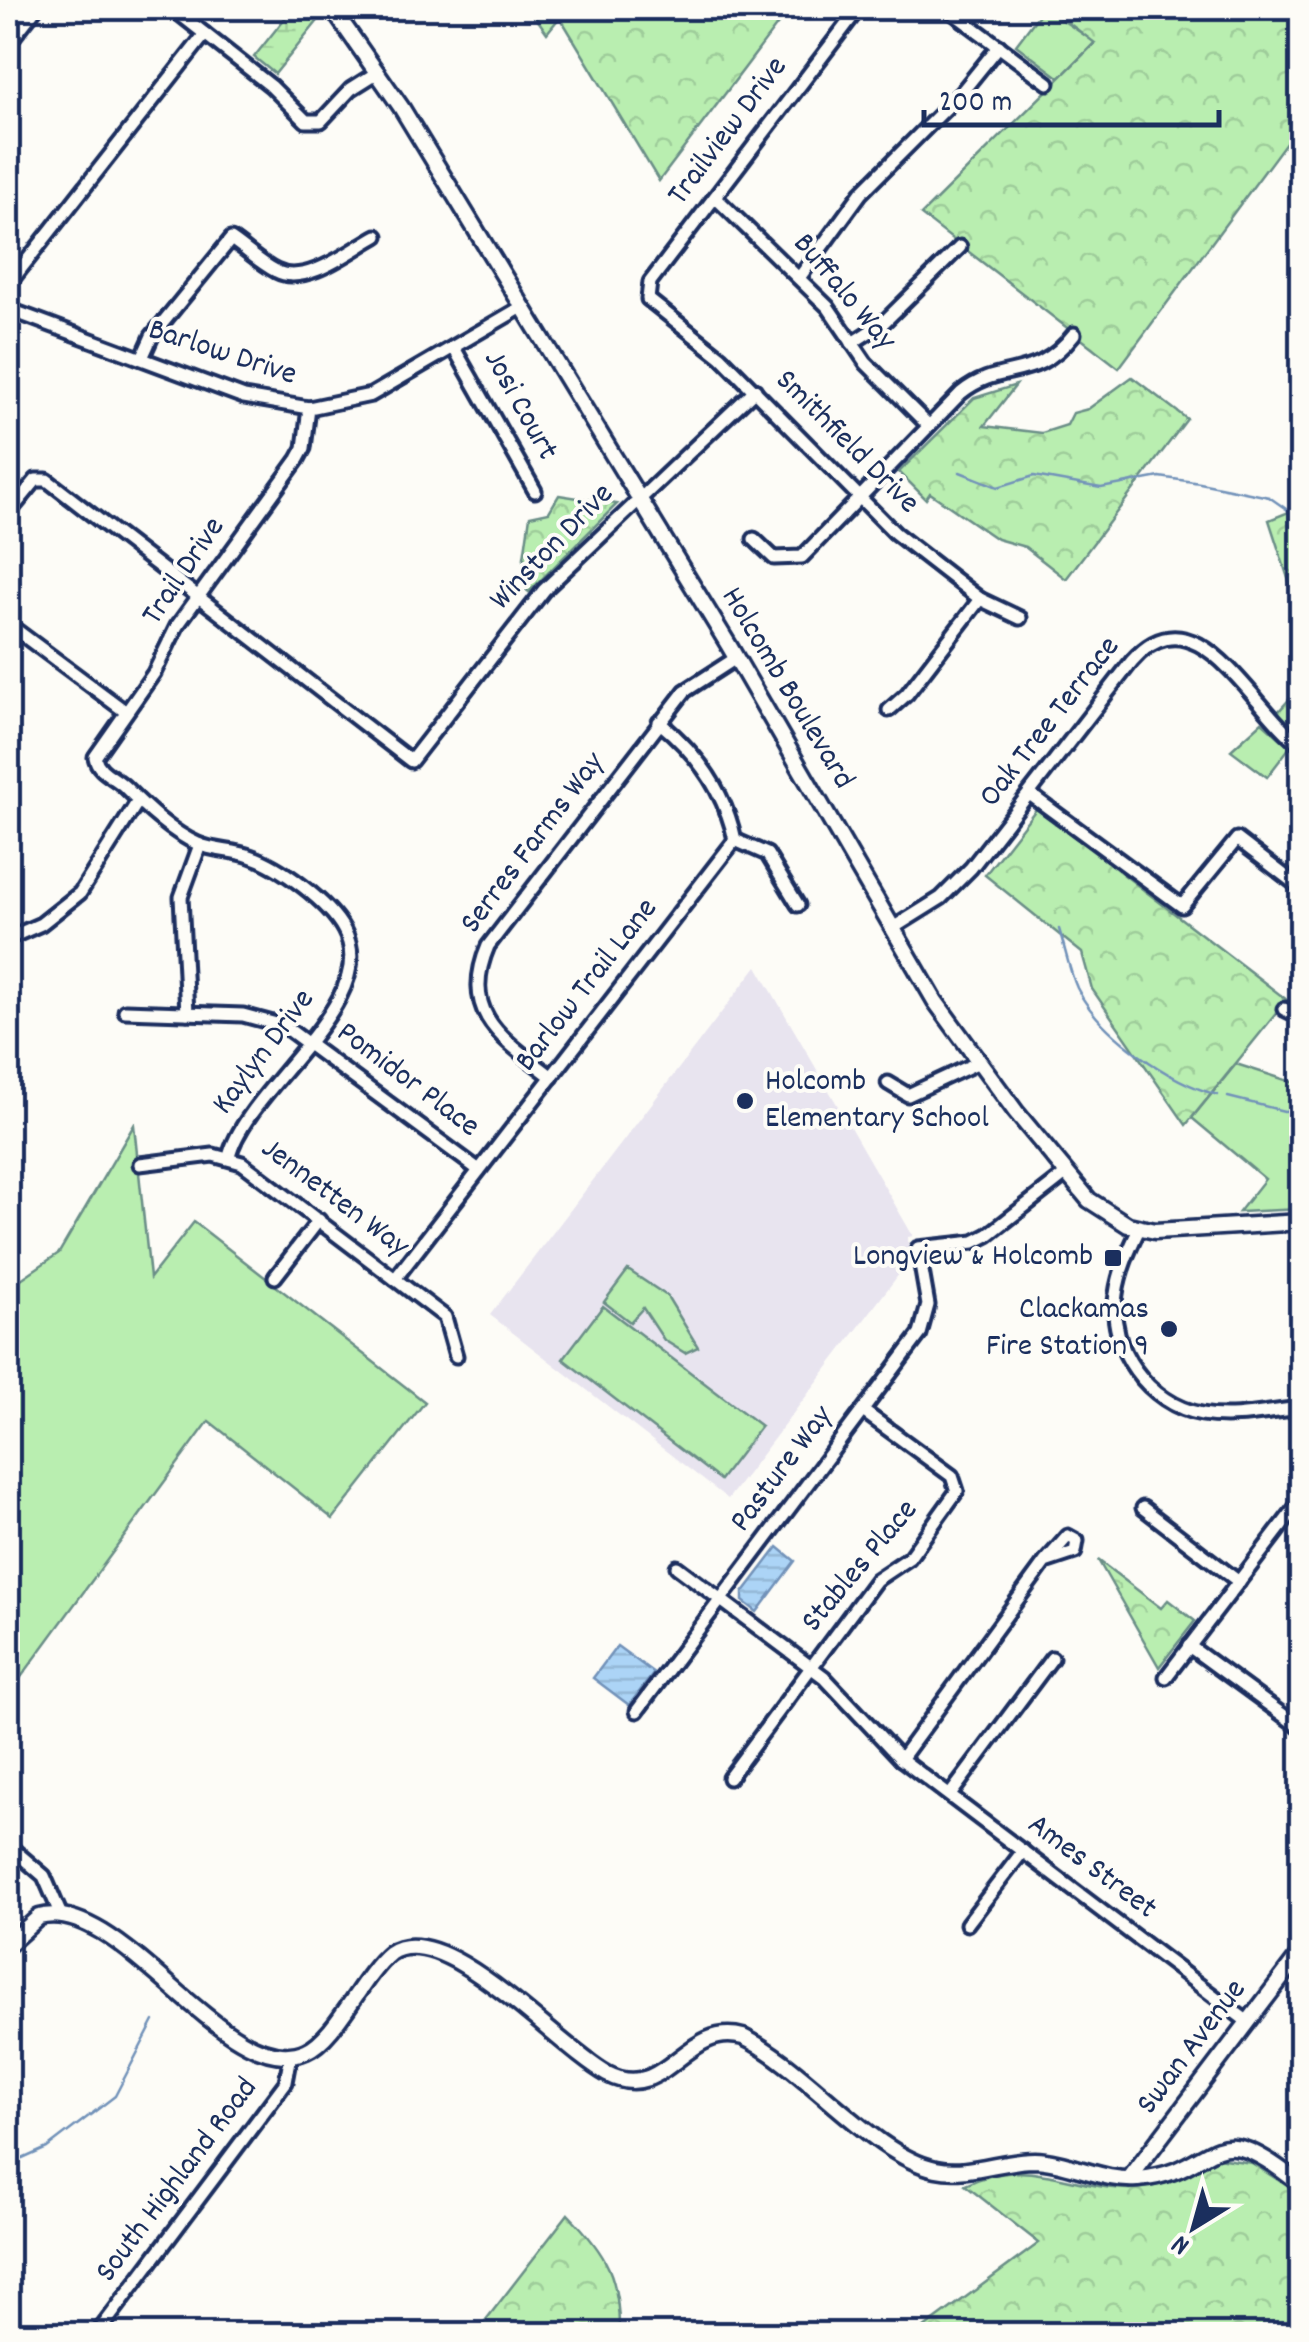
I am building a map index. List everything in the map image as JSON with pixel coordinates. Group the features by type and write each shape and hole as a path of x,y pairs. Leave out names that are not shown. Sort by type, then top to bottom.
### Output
{"street":[{"path":"8,44 36,8"},
{"path":"172,8 312,123 328,116 351,89 378,72"},
{"name":"Holcomb Boulevard","path":"332,8 378,72 736,658 935,1001 1067,1173 1104,1212 1140,1229"},
{"name":"Trailview Drive","path":"646,292 858,8"},
{"path":"947,8 1048,83"},
{"path":"8,285 205,34"},
{"path":"799,278 861,193 961,93 999,46"},
{"name":"Buffalo Way","path":"715,197 836,316 866,364 928,425"},
{"path":"142,358 152,336 230,239 271,269 290,276 313,270 377,236"},
{"path":"852,343 883,323 960,248"},
{"name":"Smithfield Drive","path":"646,292 654,306 721,357 895,534 980,599 1020,618"},
{"name":"Barlow Drive","path":"8,309 244,396 309,408 371,395 522,307"},
{"path":"754,539 774,558 802,557 857,495 970,386 1053,359 1074,334"},
{"name":"Josi Court","path":"454,348 535,491"},
{"name":"Winston Drive","path":"197,598 410,760 534,602 754,390"},
{"name":"Trail Drive","path":"96,763 98,752 197,598 298,459 304,448 309,408"},
{"path":"8,514 36,480 47,480 197,598"},
{"path":"889,710 907,694 980,599"},
{"path":"8,624 126,712"},
{"name":"Oak Tree Terrace","path":"892,928 956,886 1141,651 1168,636 1195,640 1208,648 1273,723 1302,746"},
{"name":"Serres Farms Way","path":"552,1077 495,1030 478,993 477,971 488,946 684,690 736,658"},
{"path":"660,722 698,760 728,810 735,840 767,854 798,905"},
{"name":"Kaylyn Drive","path":"96,763 138,801 200,844 266,863 341,924 352,958 347,984 241,1128 229,1157"},
{"path":"1031,794 1182,906 1237,839 1302,889"},
{"path":"16,935 41,924 80,893 138,801"},
{"name":"Barlow Trail Lane","path":"395,1279 735,840"},
{"path":"187,1013 180,898 200,844"},
{"path":"1284,1009 1302,1018"},
{"name":"Pomidor Place","path":"125,1011 264,1018 308,1040 480,1170"},
{"path":"888,1083 908,1095 979,1062"},
{"name":"Jennetten Way","path":"140,1164 229,1157 445,1317 456,1356"},
{"name":"Pasture Way","path":"637,1712 927,1320 918,1248 974,1242 988,1236 1067,1173"},
{"path":"275,1277 318,1220"},
{"path":"1302,1222 1140,1229 1122,1268 1115,1308 1122,1344 1147,1385 1172,1404 1202,1414 1302,1408"},
{"name":"Stables Place","path":"729,1778 876,1580 909,1558 957,1491 952,1476 863,1411"},
{"path":"1166,1677 1302,1499"},
{"path":"1142,1508 1239,1582"},
{"path":"900,1759 1045,1562"},
{"name":"Ames Street","path":"678,1567 812,1668 900,1759 1248,2022"},
{"path":"1189,1646 1302,1729"},
{"path":"950,1796 1052,1658"},
{"path":"8,1845 44,1876 60,1914"},
{"path":"967,1924 1023,1851"},
{"path":"8,1945 35,1919 60,1914 93,1926 252,2048 273,2056 291,2056 318,2041 384,1958 401,1946 424,1945 452,1957 598,2068 624,2081 656,2078 701,2040 730,2034 764,2048 891,2146 927,2167 961,2171 1040,2161 1130,2180 1156,2176 1210,2150 1234,2146 1262,2156 1302,2186"},
{"name":"Swan Avenue","path":"1130,2180 1302,1951"},
{"name":"South Highland Road","path":"97,2334 286,2082 291,2056"}],"shaded area":[{"name":"Holcomb Elementary School","path":"757,966 913,1236 908,1237 909,1261 728,1499 490,1315"}],"green space":[{"path":"282,8 314,8 321,17 275,74 254,57 289,13"},
{"path":"529,8 790,8 659,181 560,17 547,33"},
{"path":"1044,8 1095,42 1060,78 1016,45"},
{"path":"1049,8 1301,8 1301,122 1119,368 921,215 1095,43"},
{"path":"1132,377 1187,419 1066,579 1025,547 997,539 930,493 926,499 899,472 974,398 1016,385 984,426 1042,433 1067,425 1073,413 1088,409"},
{"path":"559,495 617,504 529,592 520,585 530,516 549,512"},
{"path":"1301,507 1301,645 1299,612 1269,520"},
{"path":"1301,686 1301,735 1278,712"},
{"path":"1262,722 1290,747 1267,777 1231,750"},
{"path":"1037,808 1287,1000 1186,1125 1092,989 1082,953 985,875"},
{"path":"1236,1064 1301,1085 1301,1209 1239,1212 1265,1179 1192,1118"},
{"path":"134,1125 150,1278 194,1222 425,1402 333,1519 209,1421 8,1695 8,1304 18,1281 59,1253"},
{"path":"628,1270 667,1296 698,1347 685,1353 664,1340 643,1308 630,1322 604,1302"},
{"path":"603,1306 761,1426 720,1480 563,1359"},
{"path":"1098,1560 1161,1608 1168,1600 1195,1621 1159,1667"},
{"path":"1217,2158 1252,2163 1301,2195 1301,2334 916,2334 1039,2243 965,2185 988,2176 1030,2173 1109,2188 1143,2188 1176,2179"},
{"path":"568,2214 602,2255 614,2282 619,2334 475,2334"}],"water":[{"path":"778,1547 795,1561 757,1612 743,1601 743,1593"},
{"path":"617,1646 654,1673 629,1705 593,1678"}],"waterway":[{"path":"960,472 998,487 1034,476 1101,488 1160,477 1269,497 1302,520"},
{"path":"1059,929 1077,988 1102,1022 1159,1068 1218,1095"},
{"path":"1228,1097 1284,1111 1302,1109"},
{"path":"8,2181 11,2164 47,2148 115,2096 154,2021"}],"place":[{"name":"Holcomb Elementary School","path":"745,1101"},
{"name":"Longview & Holcomb","path":"1113,1258"},
{"name":"Clackamas Fire Station 9","path":"1169,1329"}]}
